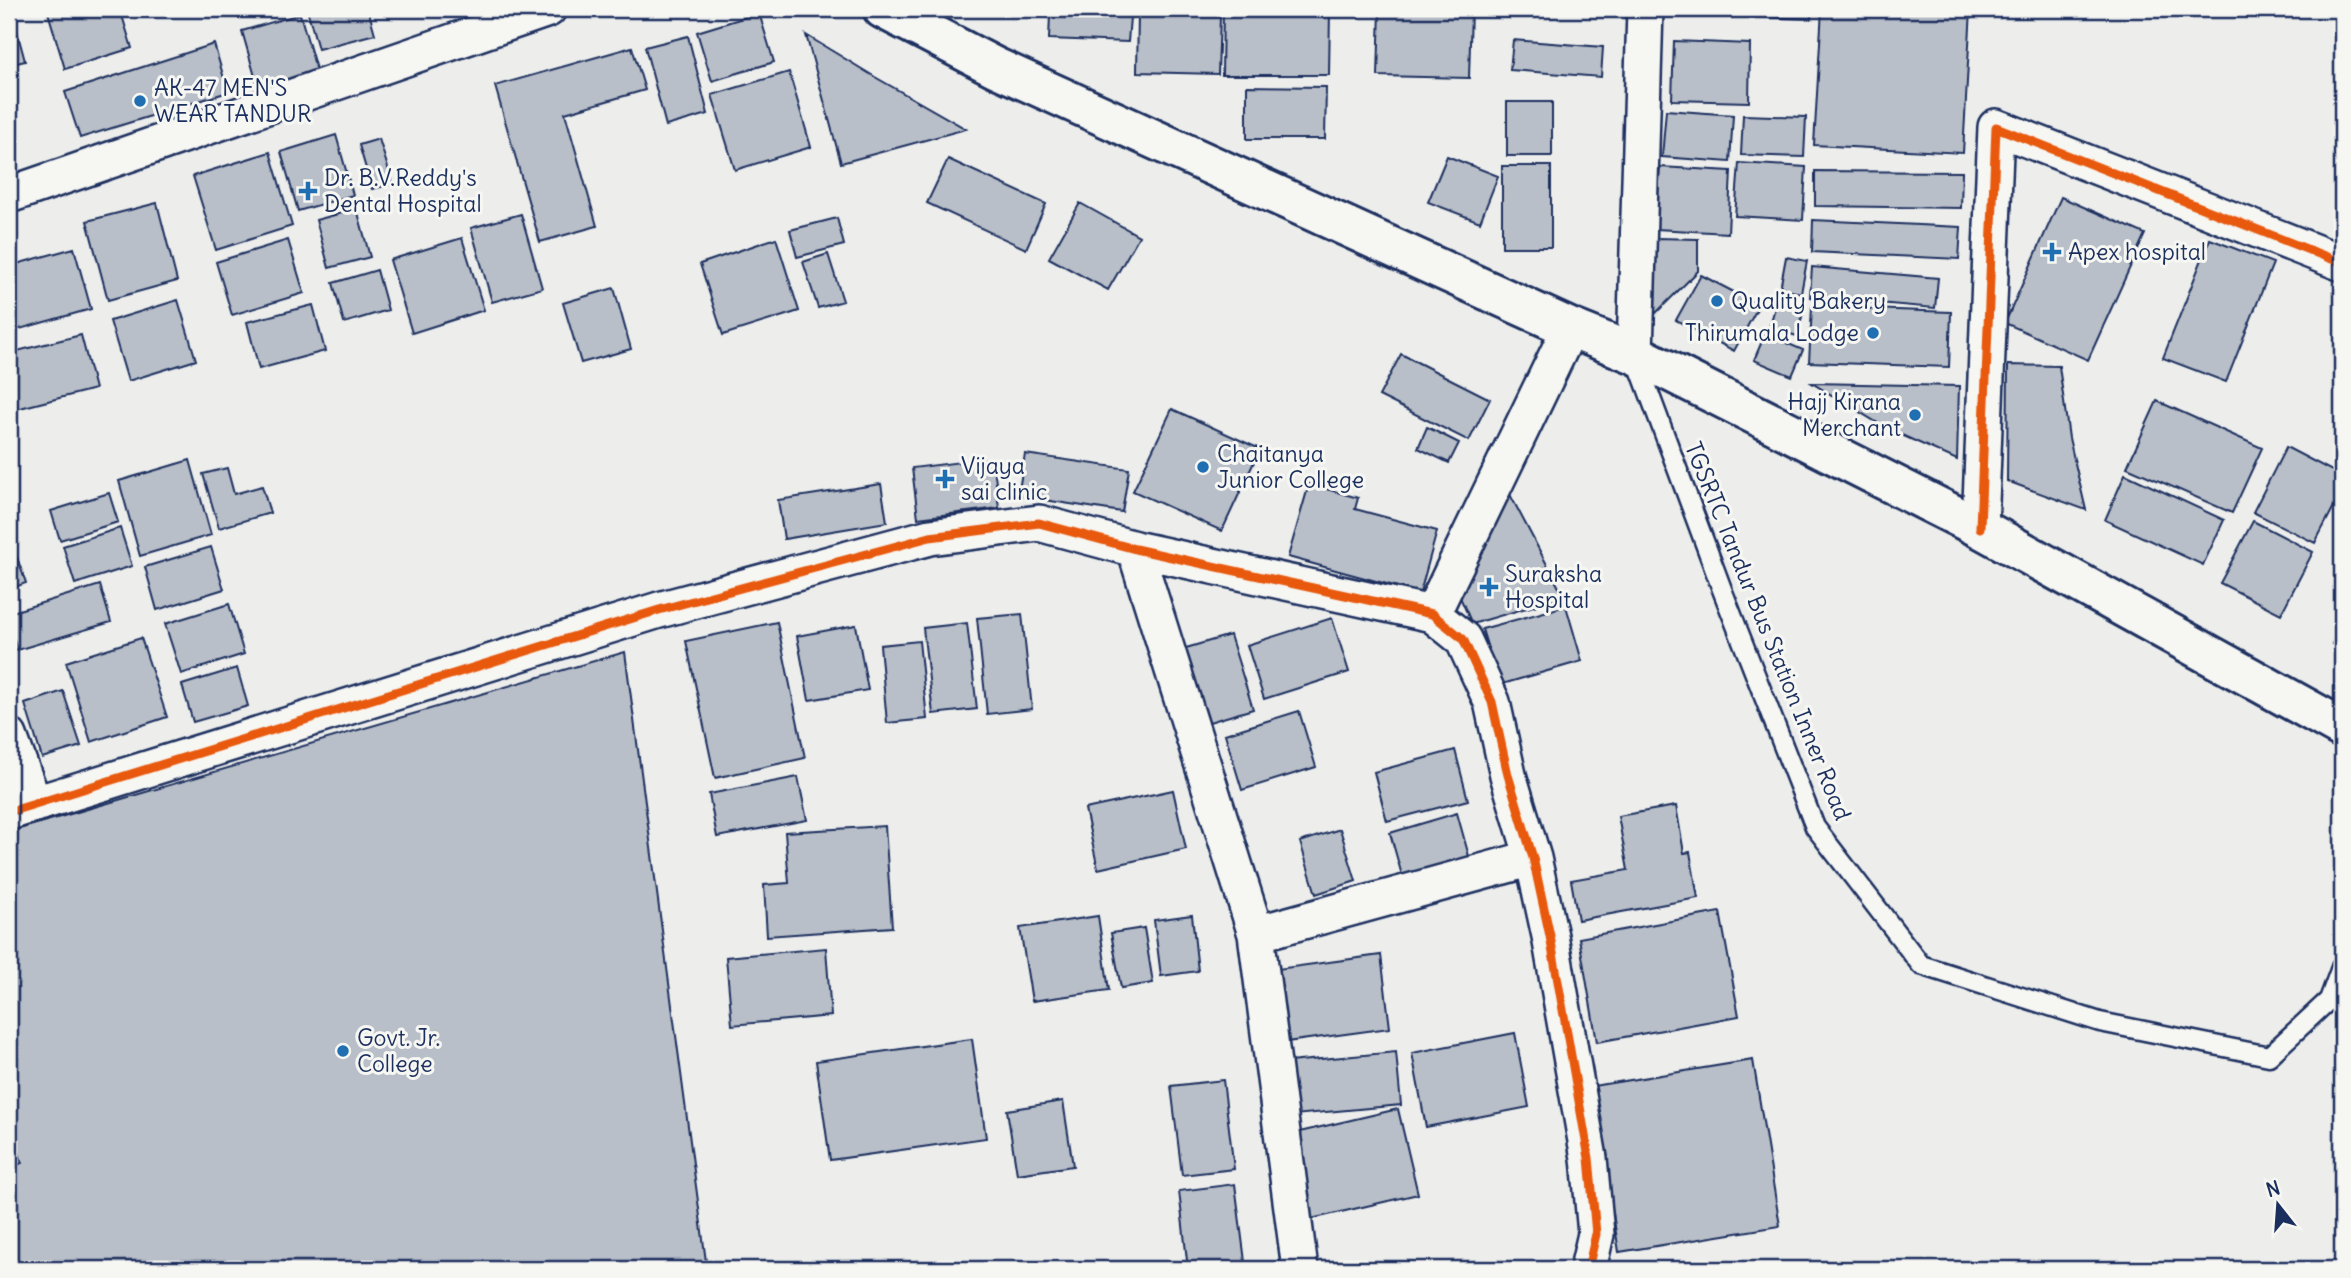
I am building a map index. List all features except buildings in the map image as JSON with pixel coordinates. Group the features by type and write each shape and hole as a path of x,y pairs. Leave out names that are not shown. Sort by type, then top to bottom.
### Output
{"highway":[{"path":"883,9 995,67 1570,328 1635,354 1980,528 2342,728"}],"street":[{"path":"9,195 548,9"},
{"path":"1635,354 1645,9"},
{"path":"1980,528 1996,127 2342,263"},
{"path":"1432,614 1570,328"},
{"path":"9,736 21,808 659,610 930,537 1040,523 1135,549 1432,614 1463,639 1492,702 1508,775 1533,858 1550,936 1589,1158 1595,1234 1588,1269"},
{"path":"1135,549 1256,934 1300,1269"},
{"path":"1256,934 1533,858"}],"lane":[{"name":"TGSRTC Tandur Bus Station Inner Road","path":"1635,354 1723,592 1815,827 1921,965 2100,1022 2269,1056 2329,1000 2342,965"}],"cycle path":[{"path":"1980,528 1996,127 2342,263"},
{"path":"9,812 659,610 930,537 1039,523 1135,549 1432,614 1463,639 1492,702 1508,775 1533,858 1550,936 1589,1158 1596,1234 1588,1269"}],"place":[{"name":"AK-47 MEN'S WEAR TANDUR","path":"140,101"},
{"name":"Dr. B.V.Reddy's Dental Hospital","path":"308,191"},
{"name":"Apex hospital","path":"2052,252"},
{"name":"Quality Bakery","path":"1717,301"},
{"name":"Thirumala Lodge","path":"1873,333"},
{"name":"Hajj Kirana Merchant","path":"1915,415"},
{"name":"Chaitanya Junior College","path":"1203,467"},
{"name":"Vijaya sai clinic","path":"945,479"},
{"name":"Suraksha Hospital","path":"1489,587"},
{"name":"Govt. Jr. College","path":"343,1051"}]}
